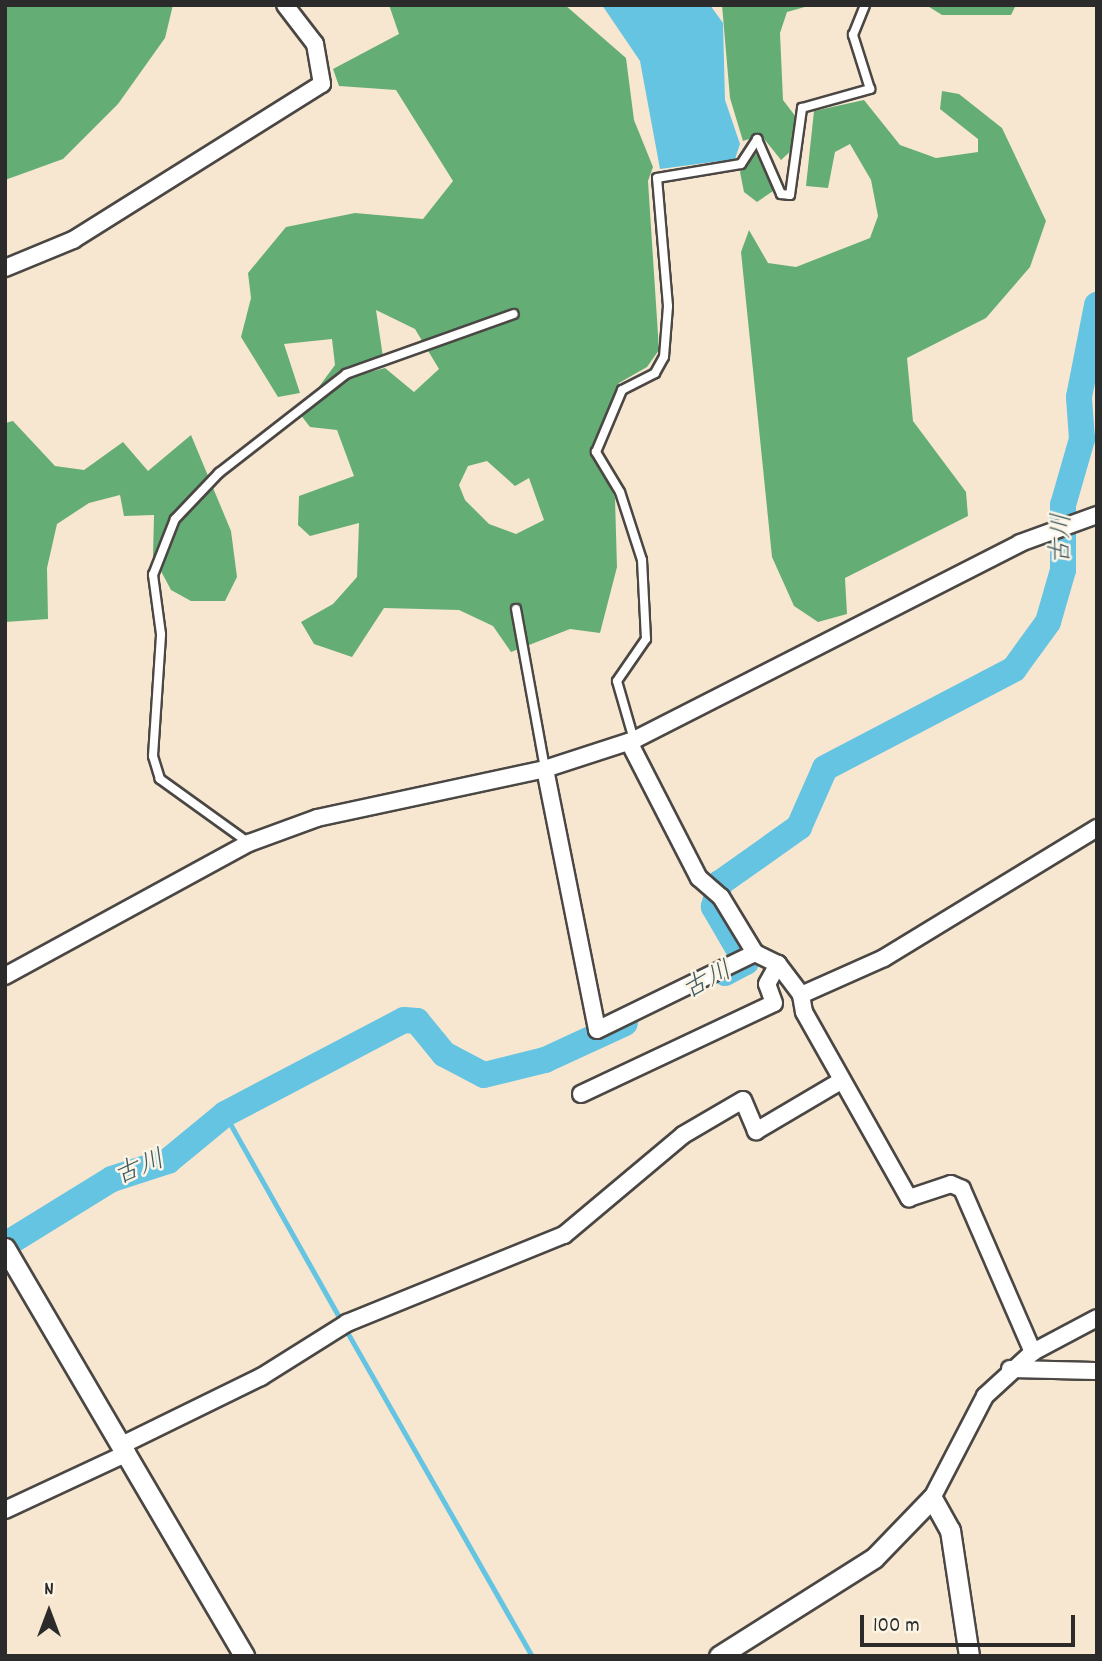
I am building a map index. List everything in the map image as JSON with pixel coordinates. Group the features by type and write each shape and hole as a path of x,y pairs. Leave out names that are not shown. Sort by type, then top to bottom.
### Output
{"street":[{"path":"5,268 73,240 322,84 315,44 285,5"},
{"path":"5,976 249,843 317,818 545,769 631,741 1062,526 1097,515"},
{"path":"631,741 682,852 716,892 747,956"},
{"path":"545,769 597,1030 747,956 778,964 801,995 841,1081 909,1198 951,1184 962,1189 1033,1353"},
{"path":"801,995 884,958 1097,828"},
{"path":"580,1094 774,1003 767,984 778,964"},
{"path":"5,1510 261,1377 347,1323 564,1235 683,1135 743,1100 756,1131 841,1081"},
{"path":"7,1251 244,1656"},
{"path":"719,1656 874,1558 932,1498 975,1408 1010,1369 1033,1353 1097,1318"},
{"path":"1010,1369 1097,1371"},
{"path":"932,1498 950,1531 969,1656"}],"lane":[{"path":"631,741 617,681 646,639 642,560 620,492 596,453 622,390 655,373 664,357 668,306 657,178 741,164 757,139 781,194 790,195 802,108 870,89 853,35 865,5"},
{"path":"249,843 160,779 153,757 161,634 153,575 175,519 219,472 346,374 514,314"},
{"path":"516,610 545,769"}],"green space":[{"path":"5,5 173,5 165,38 118,104 63,159 5,180"},
{"path":"389,5 565,5 626,58 634,120 653,167 648,181 659,350 647,367 619,383 592,445 615,498 617,567 600,633 570,629 511,652 493,626 459,610 384,608 352,657 314,644 301,622 333,604 357,577 359,523 310,536 298,525 299,496 354,476 337,430 310,427 300,414 348,378 385,368 414,392 439,369 415,329 376,310 383,357 342,369 318,388 335,365 332,339 284,344 300,393 278,397 241,337 251,298 248,273 286,227 355,213 423,219 453,181 396,90 339,86 333,69 399,34","holes":["487,461 515,486 529,478 544,520 516,534 489,524 465,500 459,485 468,466"]},
{"path":"722,5 812,5 787,12 780,33 783,100 796,117 794,148 781,160 761,135 743,141 730,98"},
{"path":"926,5 1016,5 1011,15 942,15"},
{"path":"942,91 959,94 1002,128 1046,221 1030,267 986,318 907,358 913,421 966,492 968,516 845,578 847,614 818,622 794,606 772,557 741,252 749,230 768,263 796,267 870,238 878,216 871,180 850,144 835,152 828,188 806,186 814,111 864,100 900,145 936,158 978,152 978,139 940,109"},
{"path":"753,154 762,155 773,191 757,202 744,192 740,172"},
{"path":"13,421 55,466 84,470 123,442 148,471 191,435 231,531 237,577 225,601 191,601 171,590 153,556 154,515 124,516 120,495 89,503 57,524 47,568 48,619 5,622 5,423"}],"water":[{"path":"602,5 710,5 723,23 725,100 740,144 735,159 660,169 640,61"}],"waterway":[{"name":"古川","path":"725,973 746,962 714,907 720,883 799,827 825,768 1014,669 1048,622 1063,570 1063,505 1082,439 1079,397 1097,305"},
{"name":"古川","path":"5,1245 112,1179 168,1161 225,1114 404,1020 417,1021 444,1054 484,1075 545,1060 625,1023"},
{"path":"225,1114 342,1322"},
{"path":"348,1333 532,1656"}]}
